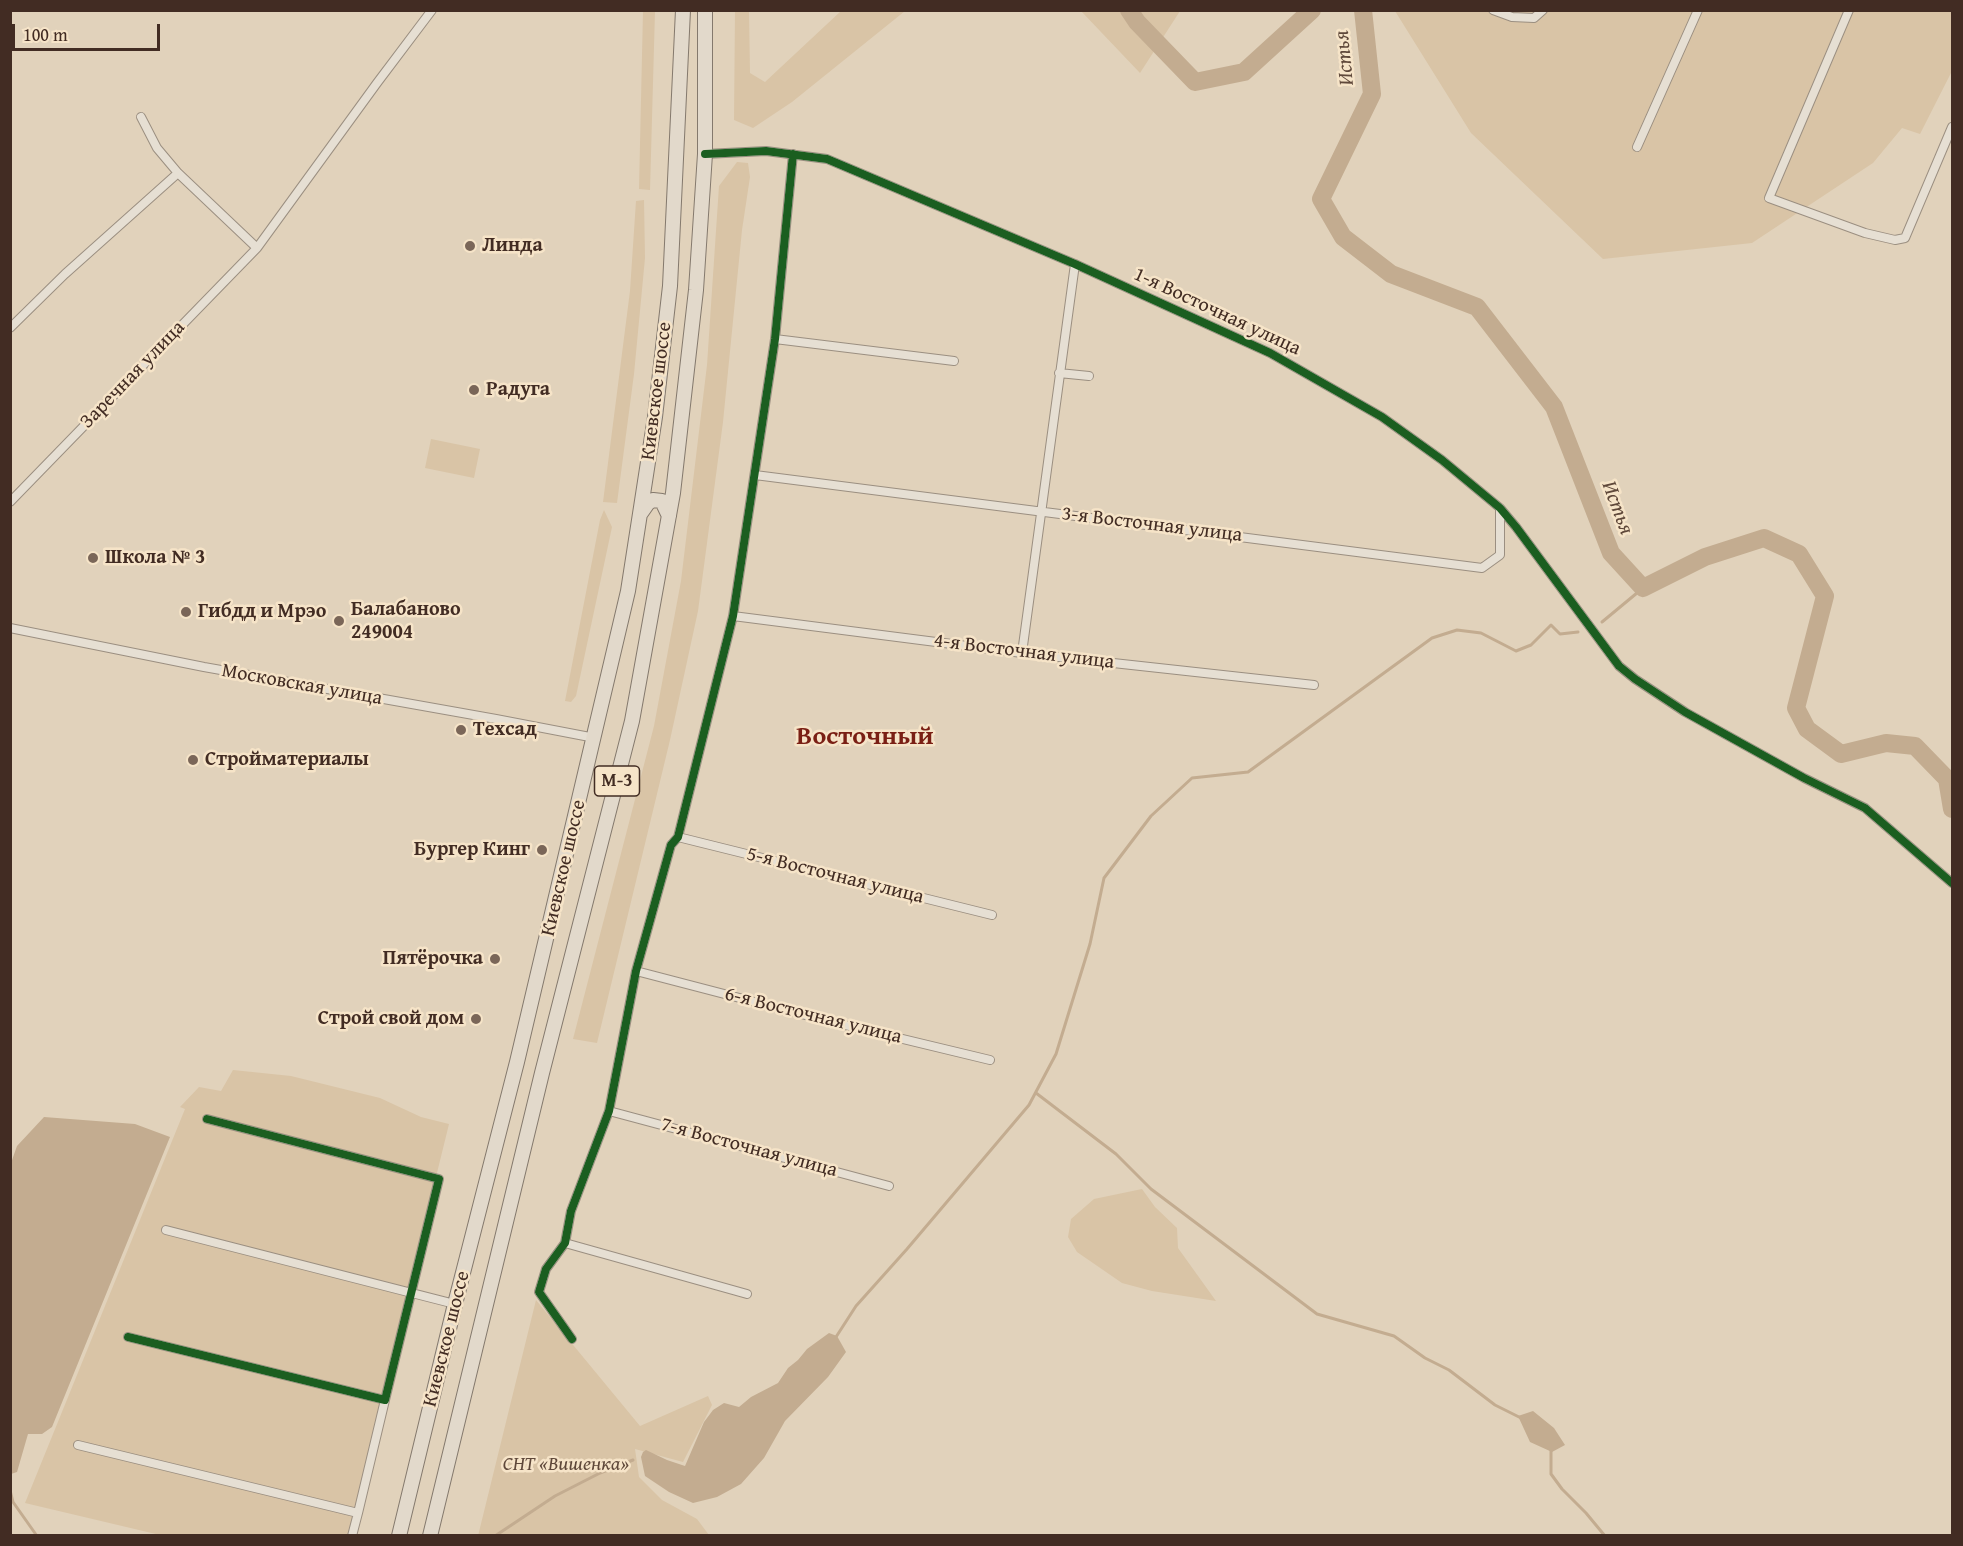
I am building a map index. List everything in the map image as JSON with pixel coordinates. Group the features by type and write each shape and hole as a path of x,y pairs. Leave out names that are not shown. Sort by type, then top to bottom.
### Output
{"highway":[{"name":"Киевское шоссе","path":"399,1536 455,1304 518,1062 628,591 655,417 670,286 683,10"},
{"name":"Киевское шоссе","path":"430,1536 542,1073 632,721 669,516 696,290 705,154 705,10"},
{"path":"641,514 648,503 653,500 662,501 669,516"}],"street":[{"name":"Заречная улица","path":"10,502 256,248 432,10"},
{"path":"1495,11 1512,17 1534,18 1543,10"},
{"path":"1636,147 1698,10"},
{"path":"1849,10 1769,198 1864,233 1895,240 1905,238 1953,127"},
{"path":"141,117 157,148 178,173 256,248"},
{"name":"1-я Восточная улица","path":"705,154 766,151 827,159 1075,264 1270,353 1311,376 1399,429 1442,460 1500,508 1516,526 1619,666 1635,679 1685,712 1804,778 1866,808 1953,883"},
{"path":"572,1339 539,1292 546,1269 566,1243 571,1211 609,1111 636,971 670,844 678,837 733,616 775,339 793,154"},
{"path":"10,328 65,274 178,173"},
{"path":"1022,653 1075,264"},
{"path":"775,339 954,361"},
{"path":"1059,373 1089,376"},
{"name":"3-я Восточная улица","path":"754,475 1482,568 1500,555 1500,508"},
{"name":"4-я Восточная улица","path":"733,616 1022,653 1314,686"},
{"name":"Московская улица","path":"10,628 204,668 594,738"},
{"name":"5-я Восточная улица","path":"678,837 993,915"},
{"name":"6-я Восточная улица","path":"636,971 990,1060"},
{"name":"7-я Восточная улица","path":"609,1111 889,1186"},
{"path":"207,1119 439,1179 352,1536"},
{"path":"166,1230 455,1304"},
{"path":"566,1243 747,1294"},
{"path":"128,1337 385,1400"},
{"path":"78,1445 358,1513"}],"green space":[{"path":"643,11 655,11 650,190 639,189"},
{"path":"735,11 749,11 750,73 765,82 841,11 905,11 792,102 753,128 734,120"},
{"path":"1081,11 1180,11 1140,73"},
{"path":"1395,11 1952,11 1952,71 1920,134 1902,128 1873,163 1752,243 1603,259 1471,133"},
{"path":"737,162 748,163 750,177 742,230 723,422 698,611 670,740 597,1043 573,1039 654,726 681,581 707,365 719,186"},
{"path":"644,200 645,258 634,374 617,503 603,502 630,291 636,201"},
{"path":"431,439 480,449 474,478 425,468"},
{"path":"604,510 612,527 576,696 571,702 565,701 600,520"},
{"path":"233,1070 291,1076 380,1098 421,1117 449,1124 348,1535 160,1535 25,1503 185,1109 180,1107 199,1087 221,1091"},
{"path":"1142,1189 1155,1207 1177,1228 1178,1248 1216,1301 1152,1291 1122,1283 1077,1252 1068,1237 1071,1219 1094,1199"},
{"name":"СНТ «Вишенка»","path":"536,1300 640,1426 708,1396 712,1405 683,1462 635,1449 639,1477 662,1500 697,1519 709,1535 478,1536"}],"shaded area":[{"path":"44,1117 135,1124 170,1137 52,1427 42,1434 28,1434 17,1472 11,1474 11,1163 17,1146"},
{"path":"829,1333 837,1336 846,1352 828,1377 785,1421 764,1458 741,1484 717,1497 693,1503 669,1492 645,1476 641,1457 643,1452 646,1450 685,1466 704,1422 713,1410 724,1403 739,1407 751,1397 778,1383 788,1368 807,1349"},
{"path":"1533,1411 1554,1428 1565,1445 1552,1452 1530,1442 1518,1416"}],"waterway":[{"name":"Истья","path":"1129,10 1137,22 1195,82 1244,72 1312,10"},
{"name":"Истья","path":"1363,10 1372,94 1321,199 1343,237 1391,274 1477,307 1554,407 1611,553 1643,588 1705,557 1764,538 1799,554 1825,596 1796,708 1807,729 1841,754 1886,743 1915,746 1947,779 1952,809"},
{"path":"1602,622 1643,588"},
{"path":"836,1337 856,1306 1029,1105 1056,1054 1090,944 1104,878 1151,816 1192,778 1248,772 1432,638 1457,630 1481,633 1516,651 1531,645 1551,625 1560,634 1578,632"},
{"path":"1036,1093 1116,1154 1151,1189 1317,1314 1394,1336 1425,1358 1449,1370 1495,1405 1521,1418"},
{"path":"1551,1450 1551,1474 1605,1536"},
{"path":"495,1536 555,1496 600,1473 633,1460"},
{"path":"10,1490 13,1502 37,1536"}],"cycle path":[{"path":"705,154 766,151 827,159 1075,264 1270,353 1382,417 1442,460 1500,508 1619,666 1685,712 1804,778 1865,808 1952,883"},
{"path":"572,1339 539,1292 546,1269 565,1243 571,1211 609,1111 636,971 671,845 678,837 733,616 775,339 793,154"},
{"path":"128,1337 385,1400 439,1179 207,1119"}],"place":[{"name":"Линда","path":"470,246"},
{"name":"Радуга","path":"474,390"},
{"name":"Школа № 3","path":"93,558"},
{"name":"Гибдд и Мрэо","path":"186,612"},
{"name":"Балабаново 249004","path":"339,621"},
{"name":"Техсад","path":"461,730"},
{"name":"Стройматериалы","path":"193,760"},
{"name":"Бургер Кинг","path":"542,850"},
{"name":"Пятёрочка","path":"495,959"},
{"name":"Строй свой дом","path":"476,1019"}],"district":[{"name":"Восточный","path":"865,737"}]}
